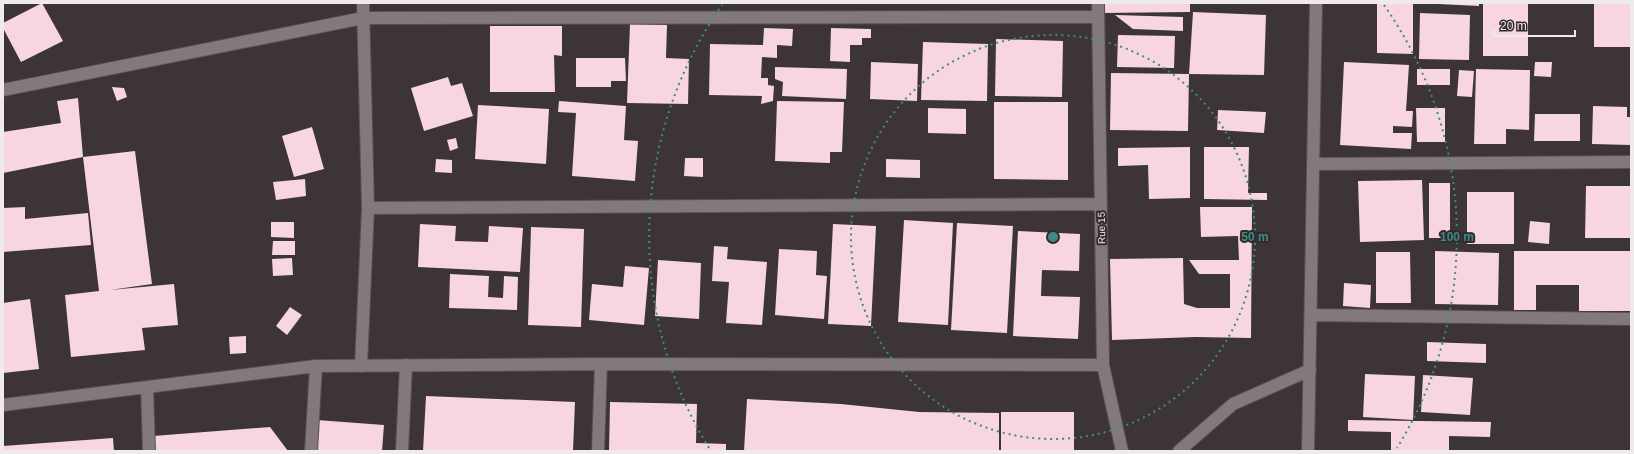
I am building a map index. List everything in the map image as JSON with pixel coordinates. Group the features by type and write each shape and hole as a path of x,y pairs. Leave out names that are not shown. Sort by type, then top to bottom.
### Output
{"street":[{"path":"361,366 368,208 363,3"},
{"name":"Rue 15","path":"1098,3 1103,365 1122,451"},
{"path":"1308,451 1316,3"},
{"path":"3,90 364,18 1098,17"},
{"path":"1313,164 1631,162"},
{"path":"368,208 1101,204"},
{"path":"1311,315 1631,319"},
{"path":"598,451 601,364"},
{"path":"3,405 316,366 601,364 1103,365"},
{"path":"402,451 406,365"},
{"path":"311,451 316,366"},
{"path":"1179,451 1233,404 1310,370"},
{"path":"147,387 149,451"}],"building":[{"path":"42,3 63,41 21,62 3,28 3,23"},
{"path":"1103,3 1190,3 1190,12 1103,13"},
{"path":"1377,3 1413,3 1413,54 1377,53"},
{"path":"1479,3 1479,6 1438,4"},
{"path":"1483,3 1528,3 1528,56 1483,56"},
{"path":"1594,3 1631,3 1631,47 1594,47"},
{"path":"1193,12 1266,15 1264,75 1189,74"},
{"path":"1420,13 1470,15 1469,60 1419,59"},
{"path":"1115,15 1183,17 1183,31 1133,29"},
{"path":"630,24 667,25 666,58 689,59 688,104 627,103"},
{"path":"490,26 562,26 562,56 554,55 555,92 490,92"},
{"path":"764,28 793,29 792,46 777,45 777,58 762,57 761,78 768,78 768,85 774,86 773,101 761,104 762,96 709,95 710,44 763,45"},
{"path":"831,28 871,29 871,38 862,38 862,45 850,45 850,62 830,61"},
{"path":"1118,35 1175,36 1174,68 1117,67"},
{"path":"996,39 1063,41 1062,97 995,96"},
{"path":"923,42 988,44 987,101 921,100"},
{"path":"576,58 625,58 626,81 611,81 611,87 576,87"},
{"path":"871,62 918,64 917,101 870,99"},
{"path":"1344,62 1409,65 1406,111 1413,111 1412,127 1393,126 1393,133 1412,133 1411,149 1340,145"},
{"path":"1535,62 1552,62 1551,77 1534,76"},
{"path":"775,67 847,69 846,99 782,96 783,82 775,79"},
{"path":"1417,69 1450,69 1450,85 1417,85"},
{"path":"1476,69 1530,70 1529,130 1506,129 1506,144 1474,144"},
{"path":"1459,70 1474,71 1472,97 1457,96"},
{"path":"1111,73 1189,74 1188,131 1110,130"},
{"path":"448,77 451,86 462,83 473,116 424,131 411,88"},
{"path":"112,87 124,88 127,97 117,101"},
{"path":"78,98 83,157 3,173 3,132 61,123 57,101"},
{"path":"559,101 626,106 624,140 638,141 635,181 572,176 576,113 558,112"},
{"path":"777,101 844,102 842,152 830,152 830,163 775,161"},
{"path":"994,102 1068,102 1068,180 994,179"},
{"path":"478,105 549,109 546,164 475,159"},
{"path":"1593,106 1627,107 1627,117 1631,117 1631,145 1592,144"},
{"path":"928,108 966,109 966,134 928,133"},
{"path":"1416,108 1445,108 1445,142 1417,142"},
{"path":"1218,110 1266,112 1264,133 1217,130"},
{"path":"1535,114 1580,114 1580,141 1534,141"},
{"path":"312,127 324,169 294,177 282,136"},
{"path":"456,138 458,148 450,151 447,140"},
{"path":"1190,147 1190,198 1149,199 1148,165 1118,166 1118,148"},
{"path":"1204,147 1249,147 1248,193 1267,193 1267,200 1204,199"},
{"path":"135,151 152,284 110,290 174,284 178,325 142,328 145,350 71,357 65,295 99,291 83,157"},
{"path":"685,158 703,158 703,177 684,176"},
{"path":"436,159 452,160 452,173 435,172"},
{"path":"886,159 920,160 920,178 886,177"},
{"path":"305,179 306,196 276,200 273,182"},
{"path":"1422,180 1424,240 1360,242 1358,181"},
{"path":"1429,183 1450,183 1450,238 1429,238"},
{"path":"1586,186 1631,186 1631,238 1585,238"},
{"path":"1467,192 1514,192 1514,244 1467,244"},
{"path":"25,207 25,219 88,213 91,245 3,252 3,208"},
{"path":"1200,207 1252,207 1251,338 1196,337 1112,340 1110,259 1183,258 1184,304 1197,308 1230,308 1230,274 1199,274 1189,260 1239,260 1238,236 1201,237"},
{"path":"904,220 953,223 948,325 898,322"},
{"path":"1530,221 1550,223 1549,244 1528,242"},
{"path":"271,222 294,222 294,238 271,237"},
{"path":"957,223 1013,226 1007,333 951,330"},
{"path":"420,224 456,226 455,241 488,242 489,226 523,228 520,272 418,267"},
{"path":"833,224 876,226 871,326 828,324"},
{"path":"531,227 584,229 581,327 528,325"},
{"path":"1018,231 1080,234 1079,271 1042,270 1041,296 1080,297 1078,339 1013,336"},
{"path":"273,241 295,241 295,255 272,255"},
{"path":"714,246 728,247 727,259 767,262 762,325 726,323 729,282 712,281"},
{"path":"779,249 817,251 816,275 827,276 824,319 775,315"},
{"path":"1435,251 1499,253 1498,305 1435,304"},
{"path":"1514,251 1631,251 1631,311 1579,311 1579,285 1536,285 1536,310 1514,310"},
{"path":"1376,252 1410,252 1411,303 1376,303"},
{"path":"292,258 293,275 273,276 272,259"},
{"path":"658,260 701,263 699,319 655,316"},
{"path":"625,266 649,268 644,325 589,320 592,284 623,287"},
{"path":"450,274 489,276 488,297 503,298 504,276 518,277 517,310 449,308"},
{"path":"1344,283 1371,285 1370,308 1343,306"},
{"path":"30,299 39,369 3,373 3,303"},
{"path":"290,307 302,315 287,335 276,326"},
{"path":"246,336 246,353 230,354 229,337"},
{"path":"1427,342 1486,344 1486,363 1427,361"},
{"path":"1365,374 1415,376 1413,420 1363,417"},
{"path":"1423,375 1473,378 1470,415 1421,412"},
{"path":"426,396 575,402 573,451 423,451"},
{"path":"747,399 841,404 919,412 999,413 999,451 744,451"},
{"path":"610,402 697,404 696,443 726,444 726,451 609,451"},
{"path":"1001,412 1074,412 1074,451 1001,451"},
{"path":"317,420 384,425 382,451 315,451"},
{"path":"1348,420 1491,422 1490,437 1449,436 1449,451 1391,451 1391,432 1348,431"},
{"path":"270,427 288,451 154,451 153,436"},
{"path":"113,438 114,451 3,451 3,446"}]}
